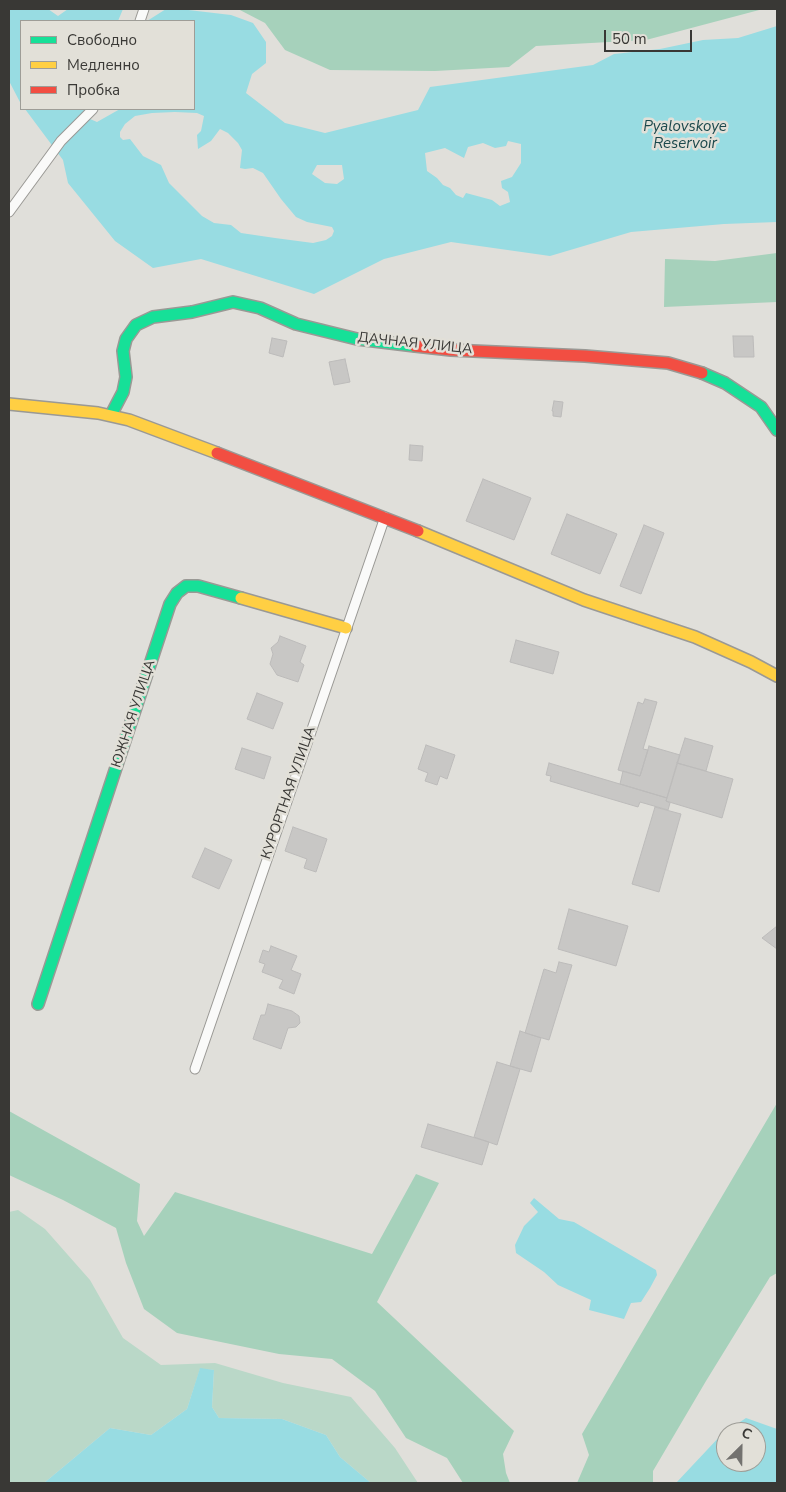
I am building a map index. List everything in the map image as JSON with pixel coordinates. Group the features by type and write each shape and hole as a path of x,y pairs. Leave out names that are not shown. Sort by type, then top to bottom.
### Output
{"street":[{"path":"9,212 61,141 92,110"},
{"name":"ДАЧНАЯ УЛИЦА","path":"111,415 121,399 126,384 124,351 126,339 136,325 153,317 192,312 234,302 260,308 296,324 357,339 451,350 585,356 668,363 698,371 725,383 761,408 777,430"},
{"path":"9,404 111,415 129,420 385,517 584,600 695,637 777,676"},
{"name":"КУРОРТНАЯ УЛИЦА","path":"195,1069 385,517"},
{"name":"ЮЖНАЯ УЛИЦА","path":"38,1004 170,604 177,593 186,586 198,586 346,628"}],"green space":[{"path":"238,9 763,9 646,40 536,46 509,67 435,71 330,70 285,50 265,23"},
{"path":"777,253 777,302 664,307 665,259 715,261"},
{"path":"777,1103 777,1273 770,1277 706,1381 653,1471 653,1483 577,1483 589,1455 582,1434"},
{"path":"9,1111 140,1184 137,1221 144,1236 175,1192 372,1254 416,1174 439,1183 377,1302 514,1431 503,1454 506,1473 510,1483 463,1483 447,1458 406,1438 375,1391 332,1359 279,1354 177,1333 144,1309 126,1263 116,1228 63,1200 9,1175"},
{"path":"18,1210 45,1229 90,1280 123,1338 161,1365 215,1363 283,1383 351,1397 395,1448 418,1483 371,1483 340,1457 326,1435 282,1419 219,1418 212,1407 214,1370 200,1369 187,1409 151,1435 110,1428 44,1483 9,1483 9,1212"}],"water":[{"path":"9,9 48,9 58,16 68,9 123,9 118,20 20,20 20,102 9,81"},
{"name":"Pyalovskoye Reservoir","path":"166,9 231,15 253,23 266,42 266,63 252,74 246,93 285,123 325,133 418,110 430,87 593,65 614,54 660,49 703,40 738,38 777,26 777,222 724,224 631,232 550,256 451,242 384,259 314,294 201,259 153,268 115,241 68,183 63,160 26,110 84,110 90,119 97,122 118,110 195,110 195,20 149,20","holes":["175,112 197,113 204,116 201,131 197,135 198,149 211,141 220,129 228,133 242,150 240,168 253,168 263,173 296,217 307,222 332,227 334,231 332,236 326,240 313,243 241,233 231,225 214,223 202,216 169,183 161,165 143,156 130,139 123,140 120,137 120,132 125,124 135,116","508,141 521,144 521,163 512,177 501,181 502,188 508,192 510,202 500,206 492,200 466,193 463,198 456,195 450,188 443,185 427,171 425,153 445,148 464,158 468,147 483,143 495,148 506,146","317,165 342,165 344,179 337,184 325,183 312,174"]},
{"path":"534,1198 559,1219 574,1222 656,1270 657,1275 641,1302 631,1303 624,1319 589,1310 591,1300 558,1285 544,1272 516,1253 515,1245 524,1226 538,1212 530,1203"},
{"path":"200,1368 214,1370 212,1407 219,1418 282,1419 326,1435 340,1457 371,1483 44,1483 110,1428 151,1435 187,1409"},
{"path":"746,1418 757,1422 740,1422"},
{"path":"766,1425 777,1429 777,1483 676,1483 716,1440 716,1472 766,1472"}],"building":[{"path":"733,336 753,336 754,357 734,357"},
{"path":"272,338 287,341 283,357 269,353"},
{"path":"345,359 350,382 334,385 329,362"},
{"path":"554,401 563,402 561,417 553,416"},
{"path":"410,445 423,446 422,461 409,460"},
{"path":"483,479 531,498 514,540 466,521"},
{"path":"567,514 617,534 600,574 551,554"},
{"path":"644,525 664,533 641,594 620,586"},
{"path":"280,636 306,646 300,662 304,665 298,682 277,675 270,664 273,654 271,648 278,642"},
{"path":"516,640 559,652 553,674 510,662"},
{"path":"257,693 283,703 273,729 247,719"},
{"path":"645,699 657,702 643,749 648,750 640,776 618,770 638,702 643,704"},
{"path":"685,738 713,746 706,771 677,763"},
{"path":"426,745 455,755 447,779 440,776 437,785 425,781 428,773 418,769"},
{"path":"649,746 680,755 667,798 620,784 623,771 640,776"},
{"path":"242,748 271,757 264,779 235,769"},
{"path":"549,763 667,798 666,801 670,803 668,810 640,802 638,807 550,781 551,776 546,775"},
{"path":"677,763 733,779 722,818 666,801"},
{"path":"655,807 681,814 659,892 632,884"},
{"path":"293,827 327,839 316,872 304,868 307,859 285,851"},
{"path":"205,848 232,860 219,889 192,877"},
{"path":"569,909 628,926 616,966 558,949"},
{"path":"777,926 777,949 762,938"},
{"path":"271,946 297,956 291,970 301,974 294,994 279,988 283,980 262,972 265,964 259,962 263,950 269,952"},
{"path":"559,962 572,965 549,1040 525,1033 544,969 556,973"},
{"path":"268,1004 292,1011 299,1016 300,1023 296,1027 288,1028 281,1049 253,1039 261,1015 265,1015"},
{"path":"520,1031 541,1038 531,1072 510,1066"},
{"path":"497,1062 520,1069 497,1145 474,1137"},
{"path":"428,1124 489,1142 482,1165 421,1147"}],"traffic: fast":[{"path":"111,415 123,392 126,377 123,351 126,339 136,325 153,317 192,312 233,302 260,308 296,324 357,339 415,346"},
{"path":"702,373 725,383 761,407 777,430"},
{"path":"38,1004 170,604 177,593 186,586 198,586 241,598"}],"traffic: slow":[{"path":"9,404 98,413 129,420 217,453"},
{"path":"418,531 584,600 695,637 777,676"},
{"path":"241,598 346,628"}],"traffic: jam":[{"path":"415,346 451,350 585,356 668,363 702,373"},
{"path":"217,453 418,531"}]}
